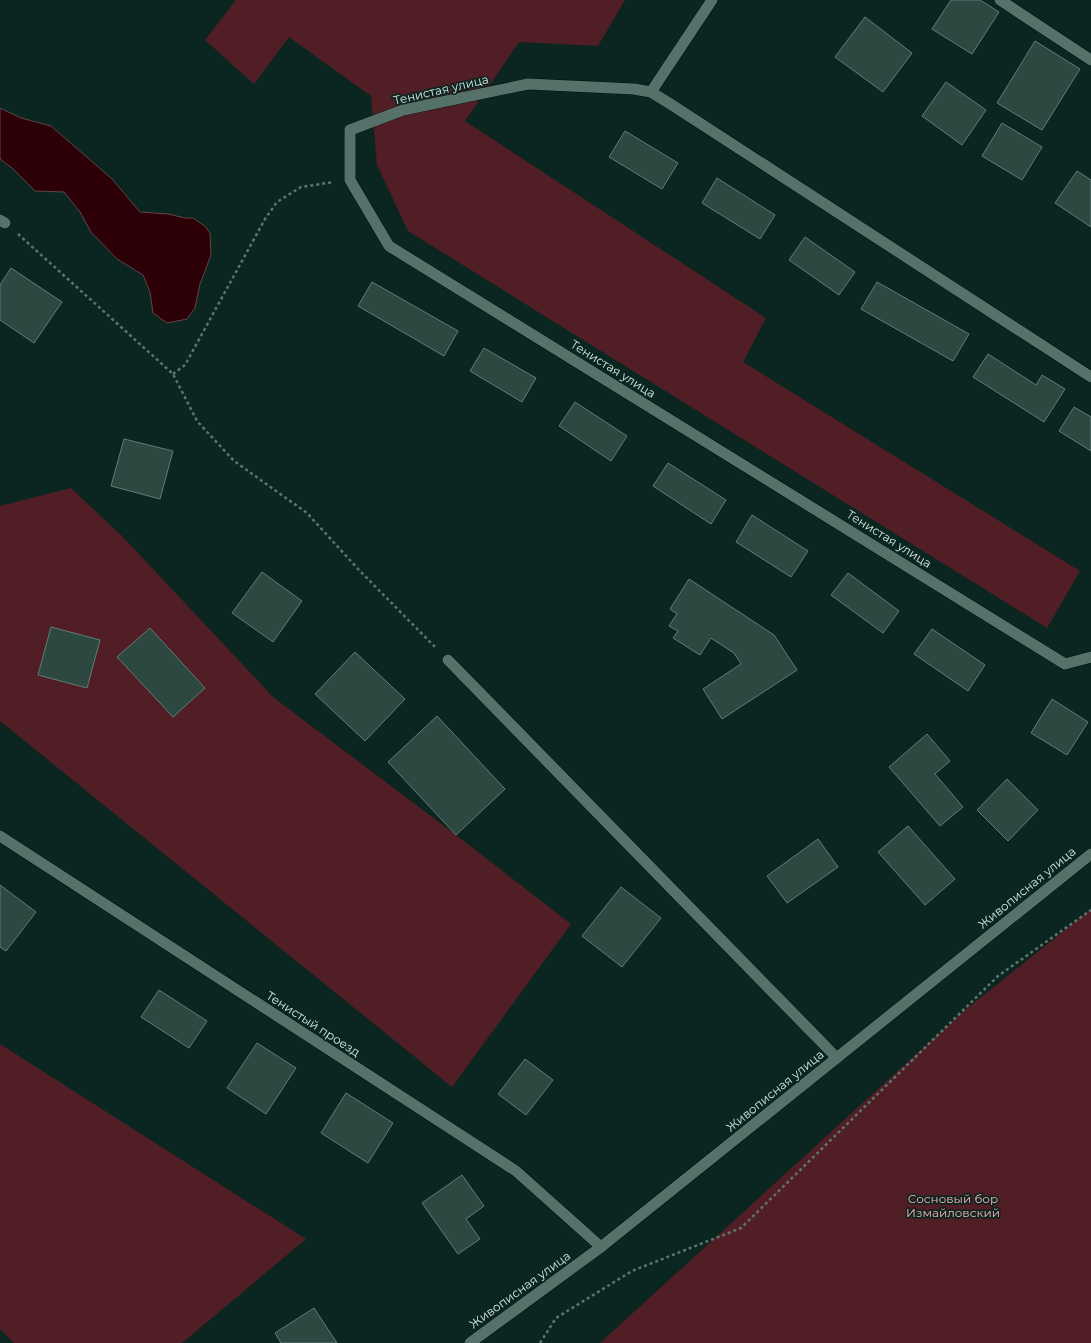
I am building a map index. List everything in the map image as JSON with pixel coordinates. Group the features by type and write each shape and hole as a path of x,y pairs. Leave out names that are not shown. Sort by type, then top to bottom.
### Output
{"street":[{"path":"712,0 651,92 672,104 1091,377"},
{"path":"1000,0 1091,60"},
{"name":"Тенистая улица","path":"651,92 634,89 528,84 403,110 350,130 350,180 389,246 1065,664 1091,657"},
{"path":"448,660 837,1058"},
{"name":"Тенистый проезд","path":"0,836 516,1172 601,1246"},
{"name":"Живописная улица","path":"470,1343 601,1246 1091,854"}],"path":[{"path":"173,374 186,365 265,219 277,202 301,187 350,180"},
{"path":"3,222 173,374 197,421 234,461 307,513 359,570 448,660"},
{"path":"540,1343 556,1318 632,1271 741,1228 998,976 1091,910"}],"green space":[{"path":"236,0 625,0 598,46 519,42 465,121 766,318 743,362 1080,571 1047,628 408,231 377,165 371,96 289,37 254,84 205,40"},
{"path":"71,488 123,537 273,697 571,924 452,1087 0,721 0,506"},
{"name":"Сосновый бор Измайловский","path":"1091,909 1091,1343 600,1343 959,1015"},
{"path":"0,1044 306,1239 182,1343 14,1343 0,1329"}],"shaded area":[{"path":"0,108 21,118 51,126 112,179 140,212 193,218 205,226 210,233 211,255 200,284 195,308 187,319 167,323 153,313 150,292 143,275 117,259 91,232 80,212 64,192 35,191 12,168 0,159"}],"building":[{"path":"951,0 980,0 999,12 972,54 932,29"},
{"path":"865,17 912,53 883,92 835,57"},
{"path":"1035,41 1080,69 1042,130 997,103"},
{"path":"946,82 986,110 962,145 922,116"},
{"path":"1002,123 1042,147 1022,180 982,156"},
{"path":"625,131 678,163 662,189 609,157"},
{"path":"1077,171 1091,180 1091,227 1055,203"},
{"path":"717,178 775,215 760,239 702,203"},
{"path":"805,237 855,272 839,295 789,260"},
{"path":"11,268 62,302 34,343 0,320 0,285"},
{"path":"372,282 458,331 444,356 358,306"},
{"path":"877,282 969,334 953,361 861,309"},
{"path":"484,348 536,378 522,402 470,371"},
{"path":"988,354 1036,385 1042,375 1065,389 1044,422 973,377"},
{"path":"575,402 627,436 611,461 559,426"},
{"path":"1074,407 1091,417 1091,451 1059,431"},
{"path":"124,439 173,451 160,499 111,486"},
{"path":"668,463 726,500 711,524 653,486"},
{"path":"752,515 808,551 791,577 736,542"},
{"path":"262,572 302,601 273,642 232,613"},
{"path":"848,573 899,611 883,633 831,595"},
{"path":"689,579 774,635 797,670 722,719 703,689 741,664 734,653 711,638 700,655 673,638 678,631 669,626 677,614 670,609"},
{"path":"51,627 100,640 87,688 38,675"},
{"path":"150,628 205,688 173,717 117,657"},
{"path":"932,629 985,665 968,691 914,654"},
{"path":"355,652 405,699 365,741 315,694"},
{"path":"1052,699 1088,722 1067,755 1031,733"},
{"path":"437,716 505,789 456,835 388,762"},
{"path":"927,734 950,761 935,774 963,807 940,826 889,767"},
{"path":"1007,779 1038,810 1008,841 977,810"},
{"path":"908,826 955,879 925,905 878,852"},
{"path":"818,839 838,867 787,903 767,876"},
{"path":"0,885 36,912 6,951 0,947"},
{"path":"621,887 661,918 622,967 582,936"},
{"path":"159,990 207,1021 189,1048 141,1017"},
{"path":"257,1043 296,1068 266,1114 227,1088"},
{"path":"525,1059 553,1080 526,1115 498,1094"},
{"path":"346,1093 393,1123 368,1163 321,1133"},
{"path":"462,1175 484,1206 466,1219 480,1239 458,1254 422,1203"},
{"path":"314,1308 337,1343 281,1343 275,1333"}]}
